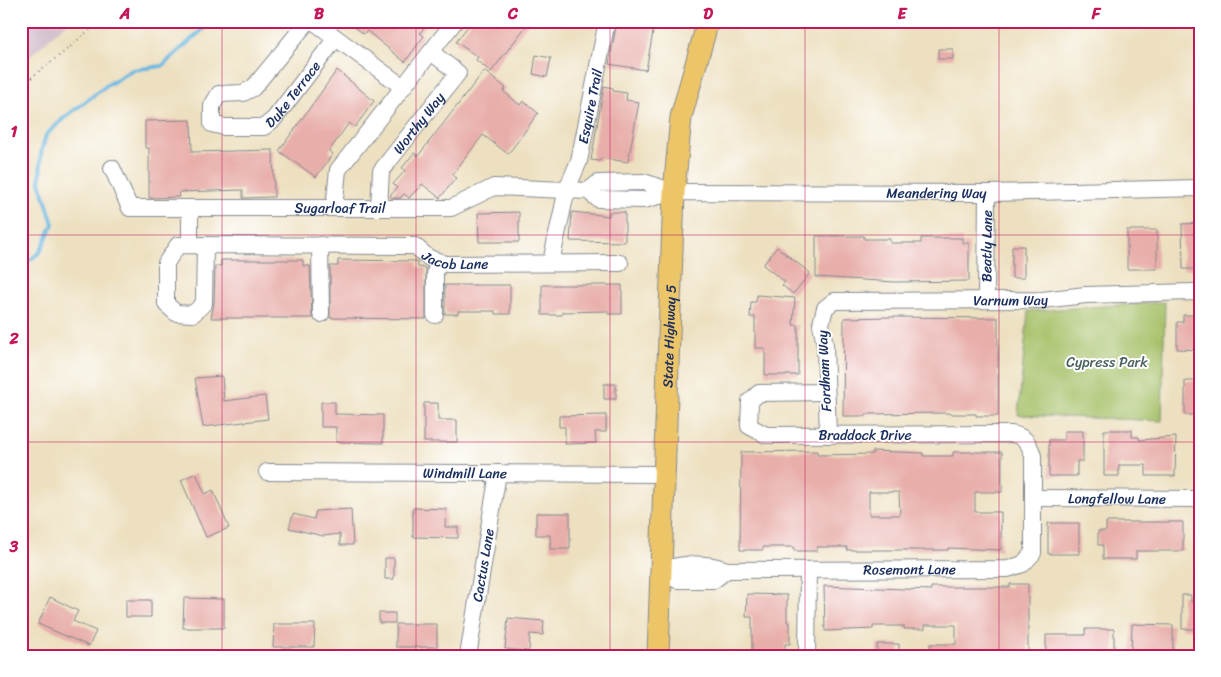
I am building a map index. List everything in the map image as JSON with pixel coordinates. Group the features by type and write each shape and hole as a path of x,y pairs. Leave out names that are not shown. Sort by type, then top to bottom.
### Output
{"main road":[{"name":"State Highway 5","path":"658,656 674,192 682,117 708,21"}],"street":[{"name":"Duke Terrace","path":"308,21 253,88 243,93 218,94 212,106 212,124 224,127 264,127 274,120 336,38"},
{"path":"313,21 403,87"},
{"path":"334,208 338,170 455,21"},
{"name":"Esquire Trail","path":"552,262 567,189 579,161 607,21"},
{"name":"Worthy Way","path":"379,208 381,171 458,73 431,52"},
{"name":"Sugarloaf Trail","path":"112,168 130,208 451,208 494,186 588,191 598,183 644,182 674,192"},
{"name":"Meandering Way","path":"674,192 987,193 1200,188"},
{"name":"Beatly Lane","path":"986,300 987,193"},
{"name":"Jacob Lane","path":"190,208 198,245 415,246 430,258 446,264 620,263"},
{"path":"320,245 321,314"},
{"path":"436,315 436,274 438,261"},
{"name":"Varnum Way","path":"825,308 834,301 1042,300 1086,295 1183,292 1200,294"},
{"name":"Fordham Way","path":"825,308 821,324 826,345 828,435"},
{"name":"Braddock Drive","path":"826,392 759,393 750,401 748,412 749,426 766,435 1012,434 1022,436 1030,444 1033,456 1033,498"},
{"name":"Windmill Lane","path":"267,472 663,474"},
{"name":"Cactus Lane","path":"468,656 498,473"},
{"name":"Longfellow Lane","path":"1033,498 1200,499"},
{"name":"Rosemont Lane","path":"660,571 676,565 716,566 727,570 1008,569 1023,564 1033,553 1033,498"},
{"path":"807,656 808,570"}],"path":[{"path":"21,90 32,76 64,52 86,31 106,21"}],"shaded area":[{"path":"21,21 69,21 21,64"}],"green space":[{"name":"Cypress Park","path":"1165,302 1162,421 1018,415 1028,311"}],"building":[{"path":"346,21 429,21 420,33 424,36 405,62 367,31 364,34"},
{"path":"472,21 530,21 491,72 476,60 478,57 456,42"},
{"path":"617,21 655,21 646,70 609,64"},
{"path":"938,49 953,49 953,59 938,59"},
{"path":"536,55 551,58 547,77 533,74"},
{"path":"337,70 374,101 355,127 349,123 329,151 333,154 316,177 279,151"},
{"path":"484,71 506,88 503,91 520,105 523,101 538,113 521,137 508,154 483,135 452,175 456,178 440,198 422,184 409,198 404,194 400,198 392,198 390,196 397,188 393,184 405,171 402,168 414,153 418,156"},
{"path":"604,86 613,88 613,91 627,93 626,100 639,102 628,162 601,158 600,161 591,160"},
{"path":"191,120 192,152 273,150 274,197 243,198 243,190 179,192 180,197 149,198 149,148 145,148 145,121"},
{"path":"519,212 519,242 479,242 478,213"},
{"path":"572,212 609,216 609,212 625,212 625,242 570,241"},
{"path":"1200,223 1199,269 1183,269 1182,224"},
{"path":"1127,230 1157,230 1157,269 1127,269"},
{"path":"816,236 864,236 864,239 890,239 890,243 921,243 921,238 962,238 962,243 969,243 969,281 895,282 816,277"},
{"path":"1012,246 1024,246 1024,278 1012,278"},
{"path":"777,247 810,273 793,294 782,285 785,282 763,265"},
{"path":"221,260 303,260 303,266 310,266 312,318 211,318 214,303 215,266 221,266"},
{"path":"338,260 417,261 418,267 426,268 426,319 330,318 330,266 338,266"},
{"path":"445,285 510,285 510,314 495,314 495,311 458,311 458,314 445,314"},
{"path":"542,285 622,285 622,314 608,314 608,311 562,312 562,315 542,315"},
{"path":"757,295 795,298 793,325 798,325 798,375 765,375 765,348 755,348 755,317 750,317 751,302 756,302"},
{"path":"1183,315 1200,315 1200,350 1177,349 1177,322 1183,322"},
{"path":"844,318 998,318 998,416 949,413 843,416"},
{"path":"222,376 224,401 265,396 268,419 203,427 195,378"},
{"path":"1185,381 1200,381 1200,415 1185,415"},
{"path":"604,384 616,384 616,399 604,399"},
{"path":"321,402 335,402 335,414 383,415 383,443 336,442 336,427 321,427"},
{"path":"424,403 438,403 438,420 457,420 457,442 424,442"},
{"path":"606,415 606,432 595,432 596,443 565,444 565,427 559,427 559,416"},
{"path":"1104,430 1132,430 1132,437 1139,437 1139,440 1176,437 1175,476 1146,476 1146,465 1119,465 1119,476 1104,476"},
{"path":"1064,431 1083,431 1083,461 1077,461 1077,476 1049,476 1049,440 1064,440"},
{"path":"817,451 817,455 873,454 873,451 923,453 923,456 953,456 953,452 1002,452 1002,492 975,492 975,512 1001,512 1001,550 948,548 948,550 847,550 847,547 817,547 817,551 794,551 794,547 763,547 763,550 740,550 741,452","holes":["869,492 899,492 900,515 869,515"]},
{"path":"196,473 205,494 213,490 229,528 206,537 181,480"},
{"path":"413,508 446,509 445,527 458,527 458,538 413,537"},
{"path":"351,509 353,545 340,545 340,534 323,536 289,528 293,514 314,519 316,511"},
{"path":"536,513 570,513 570,549 550,549 550,535 536,535"},
{"path":"1106,522 1183,522 1183,551 1136,551 1136,559 1103,559 1103,545 1098,545 1098,531 1106,531"},
{"path":"1048,523 1079,523 1079,554 1048,554"},
{"path":"385,558 394,558 394,579 385,579"},
{"path":"1010,584 1028,584 1028,656 930,656 930,644 956,644 956,625 925,625 925,629 904,629 904,626 873,626 873,629 825,631 824,586 931,590 931,587 1010,587"},
{"path":"747,594 787,595 787,622 790,622 790,644 785,644 785,656 752,656 752,617 746,617"},
{"path":"1182,595 1191,595 1191,602 1200,602 1200,629 1182,629"},
{"path":"50,597 78,611 73,621 96,631 89,646 38,624"},
{"path":"184,598 224,599 224,628 183,628"},
{"path":"126,600 151,600 151,617 126,617"},
{"path":"379,613 395,613 395,623 379,623"},
{"path":"508,618 544,621 543,635 530,634 529,651 505,649"},
{"path":"274,624 315,624 314,647 273,647"},
{"path":"396,624 437,624 437,647 396,647"},
{"path":"1132,624 1173,625 1173,654 1131,656"},
{"path":"1085,629 1114,629 1114,656 1046,656 1046,635 1085,635"},
{"path":"877,644 899,644 899,656 877,656"}],"waterway":[{"path":"21,267 40,252 53,224 40,182 41,153 46,135 64,118 106,86 132,70 162,66 212,21"}]}
